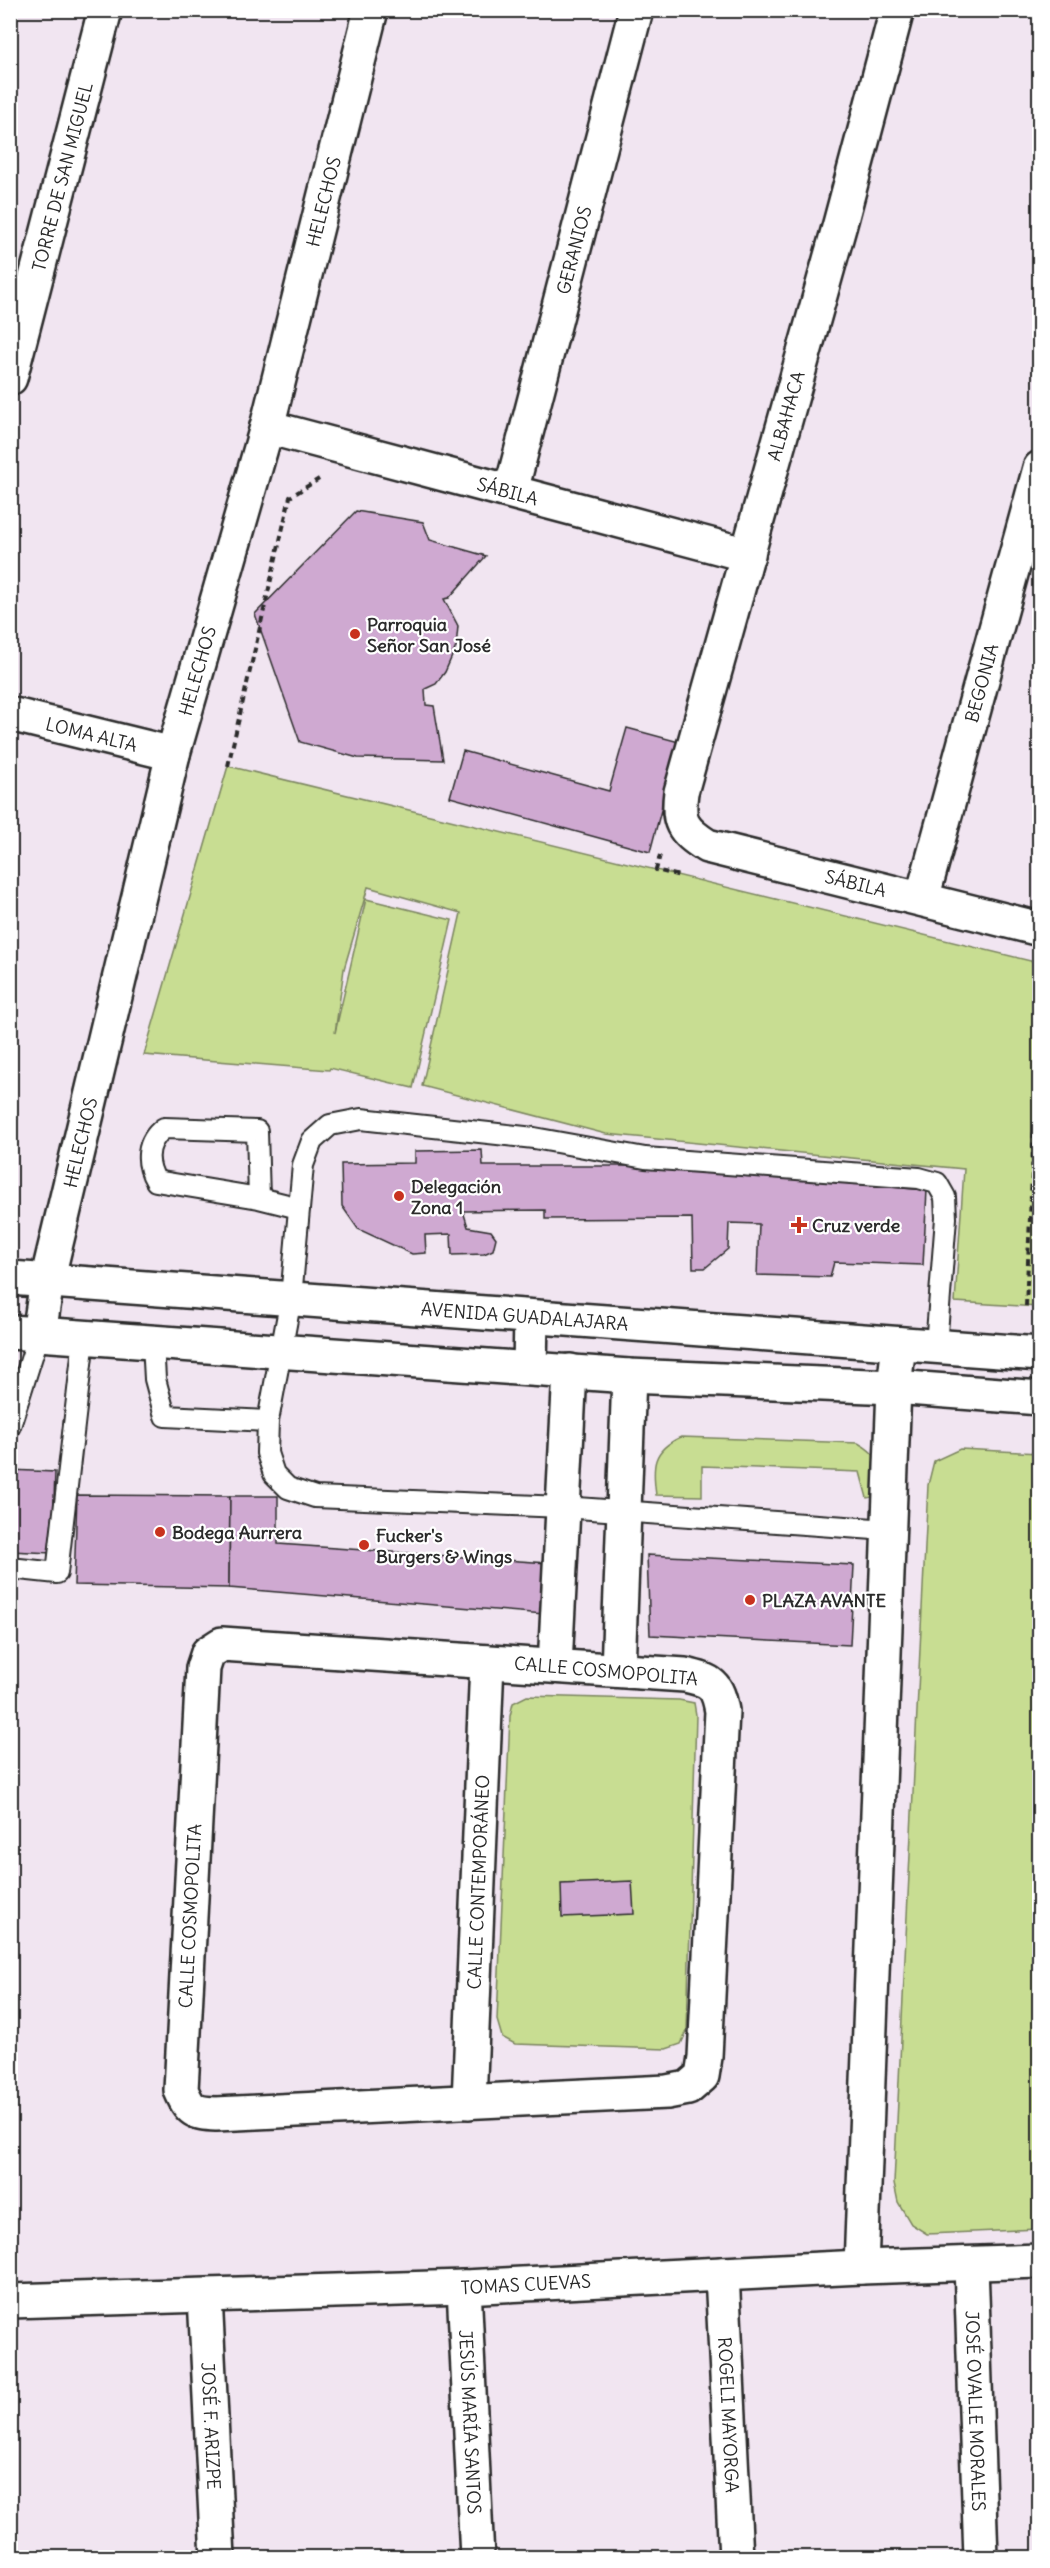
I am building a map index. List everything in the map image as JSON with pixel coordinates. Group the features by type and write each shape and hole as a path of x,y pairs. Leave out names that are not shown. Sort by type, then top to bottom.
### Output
{"street":[{"name":"TORRE DE SAN MIGUEL","path":"10,378 105,10"},
{"name":"HELECHOS","path":"25,1333 47,1281 173,754 267,427 371,10"},
{"name":"GERANIOS","path":"511,491 636,10"},
{"name":"ALBAHACA","path":"672,835 681,792 897,10"},
{"name":"SÁBILA","path":"267,427 748,555"},
{"name":"BEGONIA","path":"921,899 1040,468"},
{"name":"LOMA ALTA","path":"10,714 173,754"},
{"name":"SÁBILA","path":"672,835 689,835 708,846 1040,929"},
{"name":"AVENIDA GUADALAJARA","path":"10,1278 1040,1354"},
{"path":"530,1368 531,1317"},
{"path":"25,1333 629,1376 894,1387 1040,1398"},
{"path":"861,2267 888,1530 894,1387 899,1344"},
{"path":"555,1666 570,1371"},
{"path":"618,1670 629,1376"},
{"name":"CALLE COSMOPOLITA","path":"222,1644 555,1666 685,1675 706,1680 718,1692 722,1711 705,2057 702,2076 688,2088 667,2092 216,2114 197,2113 187,2104 181,2090 203,1668 208,1653 222,1644"},
{"name":"CALLE CONTEMPORÁNEO","path":"469,2102 487,1662"},
{"name":"TOMAS CUEVAS","path":"10,2301 464,2287 861,2267 1040,2261"},
{"name":"JOSÉ OVALLE MORALES","path":"971,2265 981,2558"},
{"name":"ROGELI MAYORGA","path":"722,2274 736,2558"},
{"name":"JESÚS MARÍA SANTOS","path":"464,2287 477,2558"},
{"name":"JOSÉ F. ARIZPE","path":"205,2296 218,2558"}],"lane":[{"path":"888,1530 563,1507 315,1497 288,1488 274,1474 267,1453 268,1421 291,1298 303,1165 312,1141 330,1125 361,1119 534,1138 645,1158 919,1178 937,1183 945,1197 946,1218 936,1346"},
{"path":"259,1198 257,1131 164,1128 154,1135 148,1152 150,1170 156,1180 259,1198 299,1208"},
{"path":"10,1426 25,1333"},
{"path":"10,1568 57,1573 84,1338"},
{"path":"153,1342 155,1380 165,1416 268,1421"}],"path":[{"path":"228,766 290,497 320,479"},
{"path":"656,870 672,835"},
{"path":"1026,1306 1034,1129"}],"green space":[{"path":"228,766 1039,963 1039,1307 955,1302 964,1169 606,1134 422,1086 461,913 368,887 344,969 335,1033 366,899 452,920 413,1088 330,1068 329,1070 144,1055"},
{"path":"681,1437 858,1443 872,1453 879,1464 883,1495 867,1498 860,1472 702,1466 702,1496 656,1495 654,1476 659,1453 664,1447"},
{"path":"960,1449 1039,1453 1040,2229 927,2234 911,2224 898,2202 894,2183 928,1485 934,1461"},
{"path":"527,1696 679,1700 694,1703 696,1715 687,2031 681,2044 666,2049 515,2044 502,2037 497,2020 510,1716 513,1703"}],"building":[{"path":"356,511 423,522 430,540 486,556 449,598 444,599 458,626 456,647 445,672 436,684 425,689 426,705 434,706 443,760 358,758 300,742 255,614"},
{"path":"627,728 679,742 650,852 450,797 463,751 609,791"},
{"path":"482,1150 483,1166 639,1166 927,1190 923,1265 834,1262 830,1277 757,1275 759,1224 729,1223 728,1249 705,1268 693,1268 692,1218 545,1219 545,1210 463,1211 468,1227 491,1231 496,1238 493,1250 484,1254 452,1255 451,1234 425,1235 426,1253 412,1254 358,1229 342,1206 341,1164 415,1163 415,1151"},
{"path":"10,1470 55,1472 52,1553 10,1551"},
{"path":"77,1495 230,1496 229,1588 74,1585"},
{"path":"230,1496 278,1496 278,1544 548,1563 544,1614 229,1588"},
{"name":"PLAZA AVANTE","path":"647,1555 854,1565 850,1645 650,1635"},
{"path":"632,1881 634,1914 562,1917 561,1884"}],"place":[{"name":"Parroquia Señor San José","path":"355,634"},
{"name":"Delegación Zona 1","path":"399,1196"},
{"name":"Cruz verde","path":"799,1225"},
{"name":"Bodega Aurrera","path":"160,1532"},
{"name":"Fucker's Burgers & Wings","path":"364,1545"},
{"name":"PLAZA AVANTE","path":"750,1600"}]}
